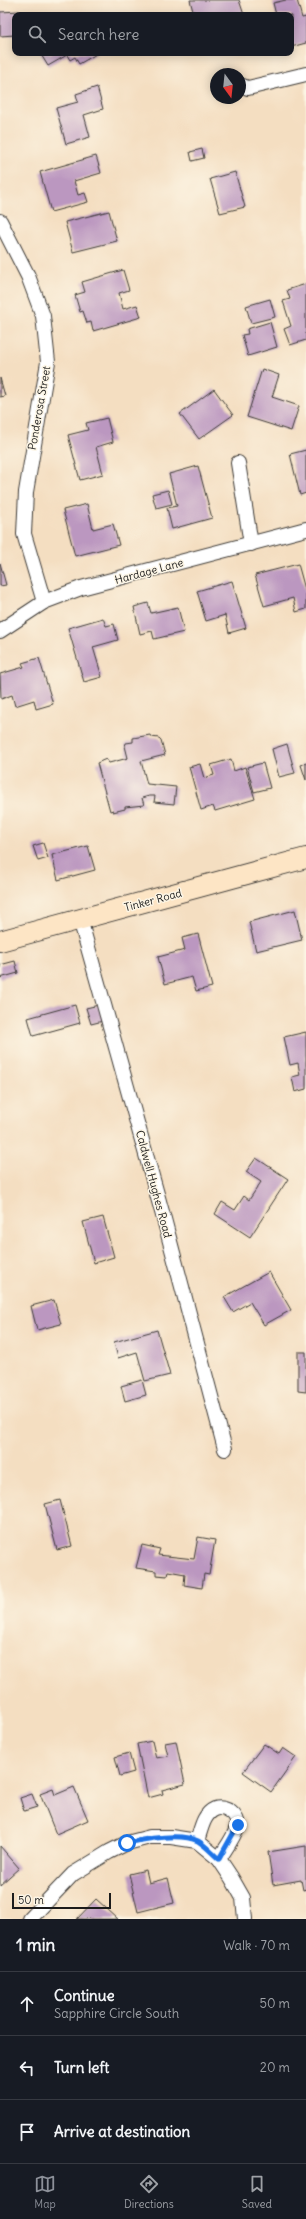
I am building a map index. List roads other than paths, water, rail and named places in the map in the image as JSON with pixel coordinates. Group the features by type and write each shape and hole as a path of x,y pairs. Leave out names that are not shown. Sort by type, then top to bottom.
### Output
{"main road":[{"name":"Tinker Road","path":"0,941 306,858"}],"street":[{"path":"246,87 306,74"},
{"name":"Ponderosa Street","path":"0,221 28,276 42,316 48,362 26,492 24,534 44,602"},
{"path":"238,463 251,544"},
{"name":"Hardage Lane","path":"0,631 44,602 81,588 306,529"},
{"name":"Caldwell Hughes Road","path":"80,919 164,1219 225,1449"},
{"path":"197,1841 204,1820 215,1809 223,1808 231,1812 236,1818 238,1825 219,1859"},
{"path":"30,1919 73,1874 127,1843 150,1837 171,1837 197,1841 219,1859 232,1877 243,1898 245,1919"}]}
